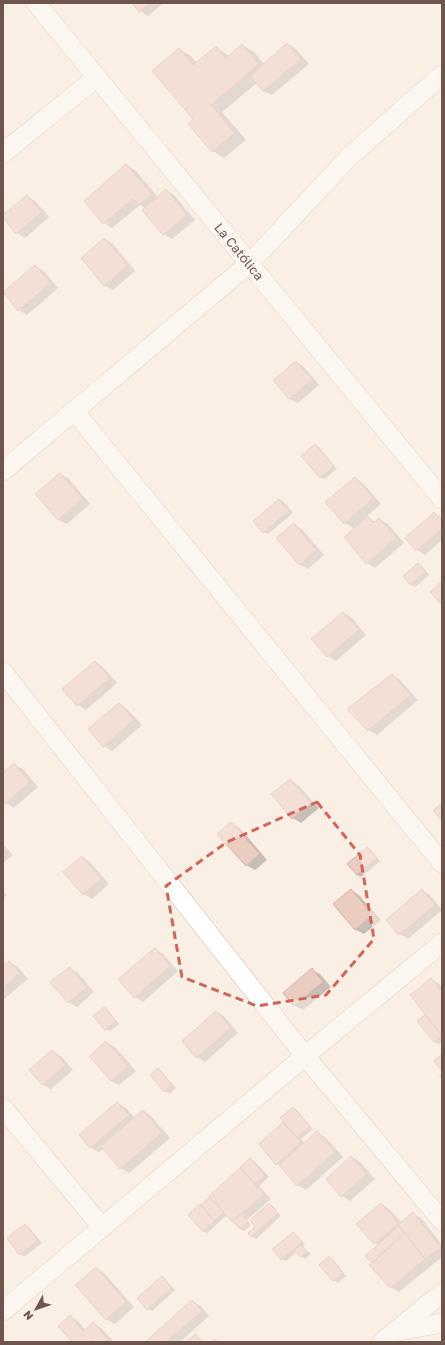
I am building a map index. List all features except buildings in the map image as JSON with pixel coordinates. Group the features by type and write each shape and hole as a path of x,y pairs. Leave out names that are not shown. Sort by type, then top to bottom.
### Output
{"street":[{"name":"La Católica","path":"36,3 442,499"},
{"path":"3,471 250,263 350,156 442,75"},
{"path":"3,153 97,77"},
{"path":"74,411 442,863"},
{"path":"3,672 305,1056 442,1221"},
{"path":"3,1311 305,1056 442,943"},
{"path":"3,1108 102,1227"},
{"path":"388,1337 442,1293"},
{"path":"388,1337 442,1323"}],"highlighted area":[{"path":"317,802 360,855 374,939 326,995 257,1006 182,977 166,886 227,842"}]}
